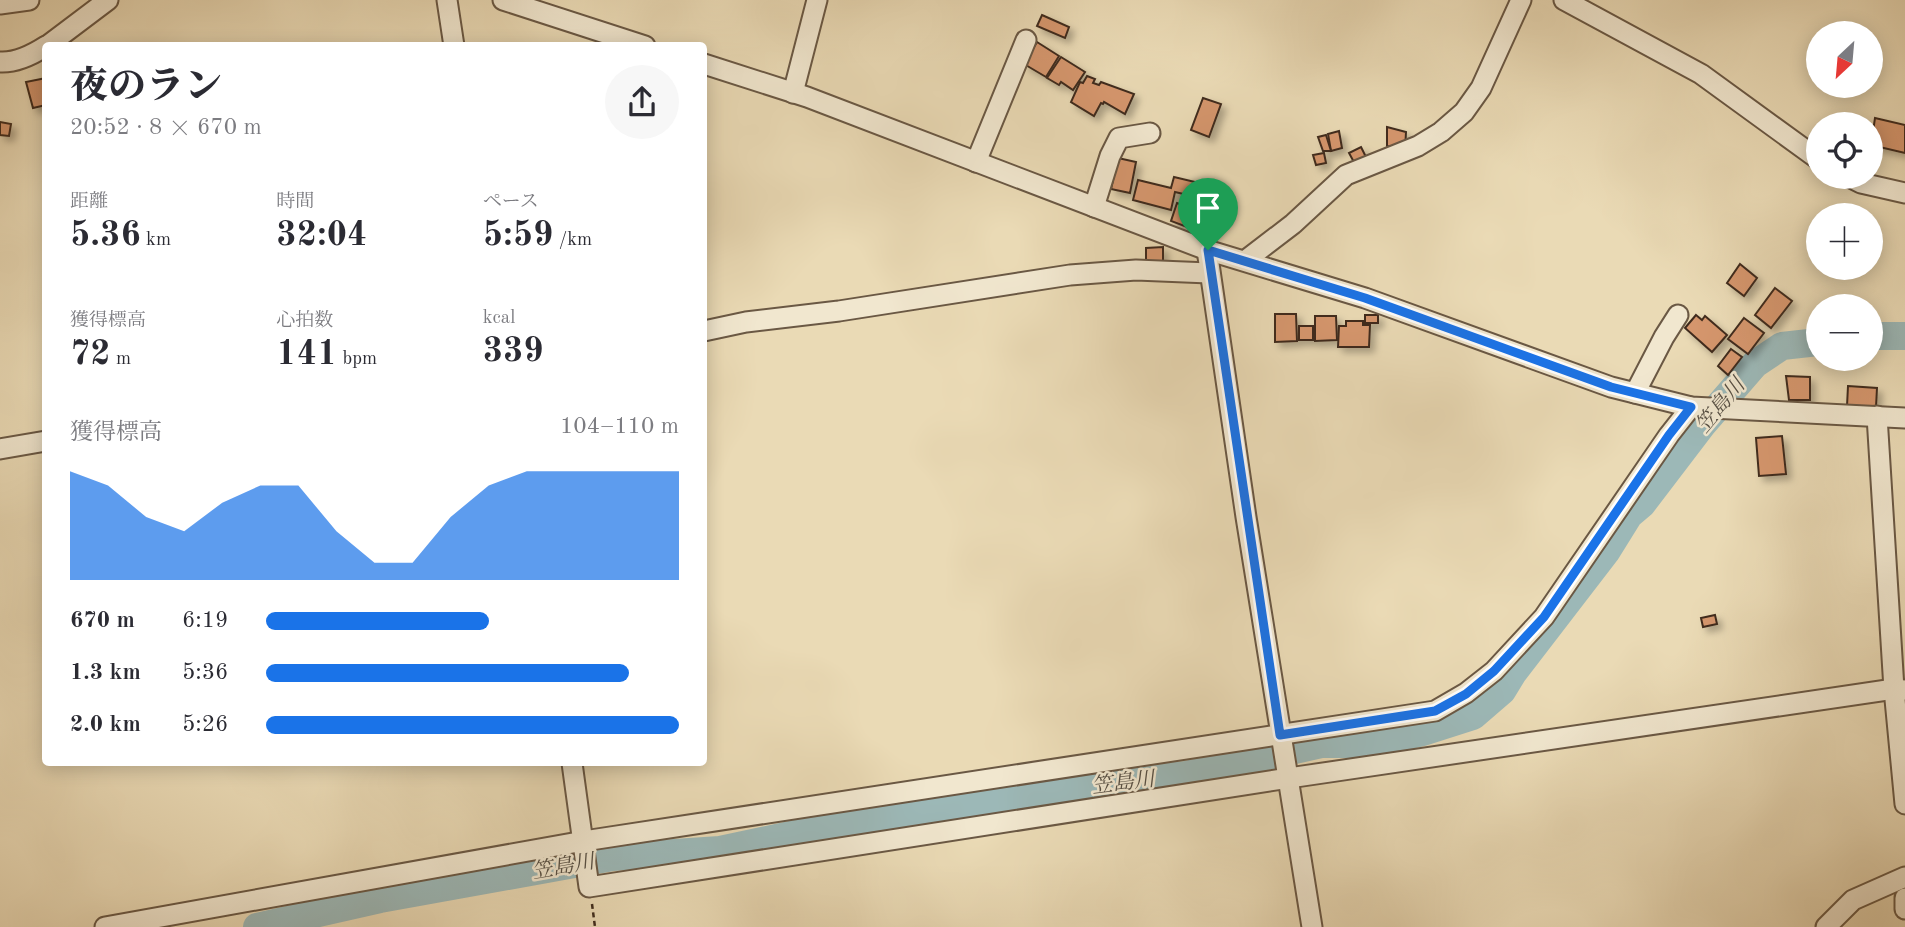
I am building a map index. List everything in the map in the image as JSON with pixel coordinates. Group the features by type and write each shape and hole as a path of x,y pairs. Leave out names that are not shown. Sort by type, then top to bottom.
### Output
{"street":[{"path":"0,4 29,0"},
{"path":"51,42 108,0"},
{"path":"447,0 453,42"},
{"path":"503,0 633,42"},
{"path":"793,93 817,0"},
{"path":"1246,260 1293,224 1346,175 1418,146 1464,113 1481,88 1521,0"},
{"path":"1564,0 1701,74 1806,150"},
{"path":"976,162 1026,40"},
{"path":"0,62 31,55 42,48"},
{"path":"707,65 793,93 1208,250 1365,298 1572,374 1635,393 1691,407 1905,418"},
{"path":"1094,207 1110,156 1119,138 1150,133"},
{"path":"1883,188 1905,193"},
{"path":"1208,250 1209,273 1312,927"},
{"path":"707,330 746,322 839,311 1070,275 1136,270 1209,273"},
{"path":"1635,393 1678,315"},
{"path":"105,927 584,841 1435,711 1466,694 1494,671 1544,617 1691,407"},
{"path":"1877,416 1899,690 1905,804"},
{"path":"0,449 42,442"},
{"path":"572,766 589,887 1289,778 1899,690"},
{"path":"1826,927 1853,900 1905,877"},
{"path":"1905,898 1905,909"}],"path":[{"path":"589,887 595,927"}],"building":[{"path":"1042,15 1069,27 1065,38 1037,26"},
{"path":"1037,42 1059,56 1046,77 1024,64"},
{"path":"1061,57 1085,72 1073,90 1061,82 1059,85 1047,78"},
{"path":"1087,76 1095,79 1093,83 1099,85 1101,82 1134,94 1125,114 1104,102 1094,116 1071,102 1080,82 1083,83"},
{"path":"42,79 42,106 33,108 26,82"},
{"path":"1203,98 1221,104 1209,137 1191,130"},
{"path":"1883,120 1905,125 1905,153 1883,148"},
{"path":"0,122 11,124 9,136 0,135"},
{"path":"1387,127 1406,132 1405,151 1387,146"},
{"path":"1339,131 1342,148 1331,151 1328,134"},
{"path":"1326,135 1331,151 1323,151 1318,137"},
{"path":"1361,147 1368,161 1355,164 1349,153"},
{"path":"1324,153 1326,163 1316,165 1313,155"},
{"path":"1118,158 1136,162 1130,193 1111,189"},
{"path":"1174,177 1195,182 1192,196 1175,192 1171,210 1133,200 1138,180 1171,188"},
{"path":"1177,203 1202,212 1195,230 1171,221"},
{"path":"1163,247 1163,261 1146,261 1146,248"},
{"path":"1740,264 1757,278 1744,296 1727,283"},
{"path":"1775,288 1792,301 1771,328 1755,315"},
{"path":"1275,314 1296,314 1297,341 1275,342"},
{"path":"1365,315 1378,315 1378,323 1365,323"},
{"path":"1696,315 1702,320 1705,316 1727,335 1712,352 1685,328"},
{"path":"1315,316 1336,316 1337,340 1315,341"},
{"path":"1744,318 1764,333 1748,354 1728,339"},
{"path":"1346,321 1363,321 1363,325 1370,325 1369,347 1338,347 1339,326 1346,326"},
{"path":"1299,326 1313,326 1313,340 1299,340"},
{"path":"1731,349 1742,357 1728,375 1718,366"},
{"path":"1786,376 1810,377 1810,400 1789,400"},
{"path":"1848,386 1877,388 1876,407 1847,406"},
{"path":"1782,436 1786,474 1759,476 1756,438"},
{"path":"1715,615 1717,624 1703,627 1701,618"}],"waterway":[{"name":"笠島川","path":"1883,336 1905,336"},
{"name":"笠島川","path":"257,927 380,899 613,857 720,850 846,823 947,807 976,806 1130,779 1186,775 1321,744 1375,744 1473,716 1502,691 1606,552 1629,515 1642,504 1703,424 1755,364 1782,346 1806,343"}],"route":[{"path":"1208,250 1365,298 1611,387 1691,407 1544,617 1494,671 1466,694 1435,711 1280,735 1209,273 1208,250"}]}
